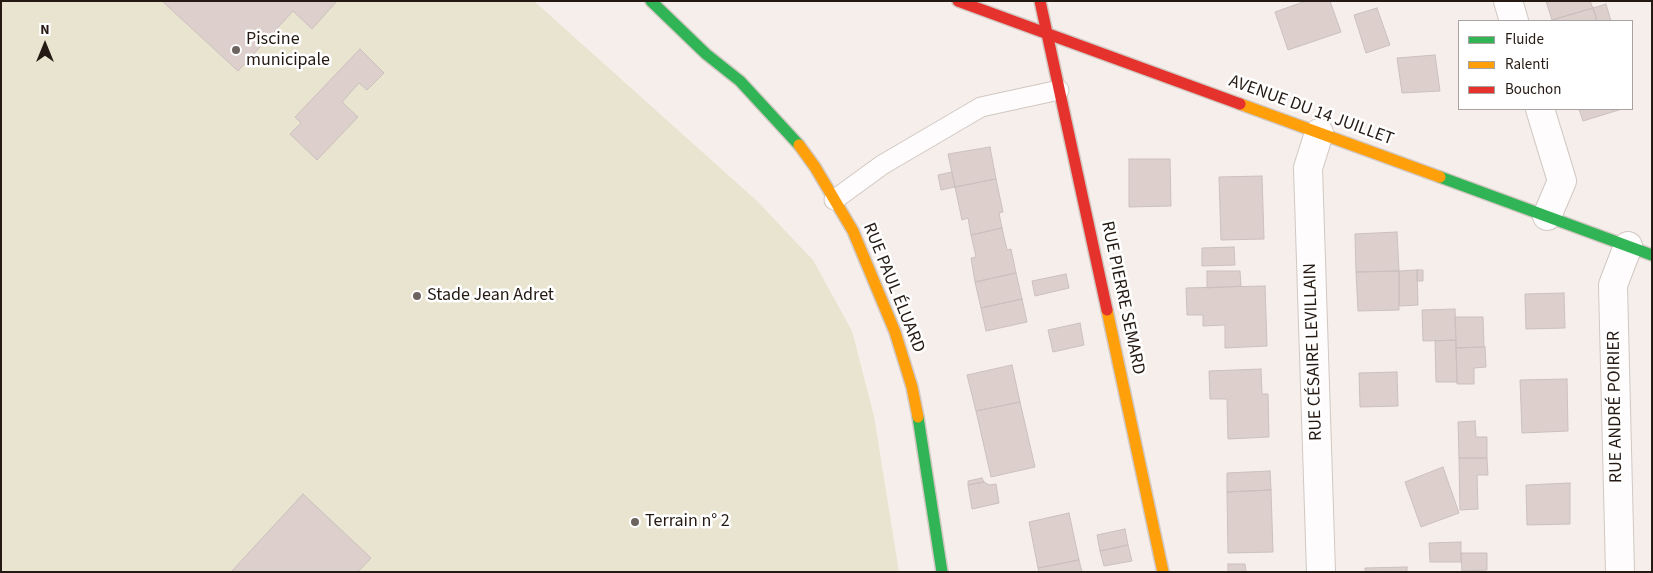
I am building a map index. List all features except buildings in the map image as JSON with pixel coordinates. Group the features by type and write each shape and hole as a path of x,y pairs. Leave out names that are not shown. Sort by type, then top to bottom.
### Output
{"street":[{"name":"RUE PAUL ÉLUARD","path":"651,1 706,54 740,81 786,129 815,167 854,231 895,332 912,387 942,572"},
{"name":"AVENUE DU 14 JUILLET","path":"958,1 1640,250"},
{"name":"RUE PIERRE SEMARD","path":"1040,1 1163,572"},
{"path":"1508,1 1514,20"},
{"path":"1540,110 1562,181 1548,216"},
{"name":"RUE CÉSAIRE LEVILLAIN","path":"1319,133 1308,168 1321,572"},
{"name":"RUE ANDRÉ POIRIER","path":"1620,572 1613,285 1640,250"}],"lane":[{"path":"834,200 882,165 981,107 1060,90"}],"shaded area":[{"name":"Stade Jean Adret","path":"1,1 534,1 757,201 813,260 852,331 874,416 899,572 1,572"}],"traffic: fast":[{"path":"651,1 706,54 740,81 799,145"},
{"path":"1440,177 1652,255"},
{"path":"918,417 942,572"}],"traffic: slow":[{"path":"1240,104 1440,177"},
{"path":"799,145 815,167 853,231 895,332 912,387 918,417"},
{"path":"1107,310 1163,572"}],"traffic: jam":[{"path":"958,1 1240,104"},
{"path":"1040,1 1107,310"}],"place":[{"name":"Piscine municipale","path":"236,50"},
{"name":"Stade Jean Adret","path":"417,296"},
{"name":"Terrain n° 2","path":"635,522"}]}
